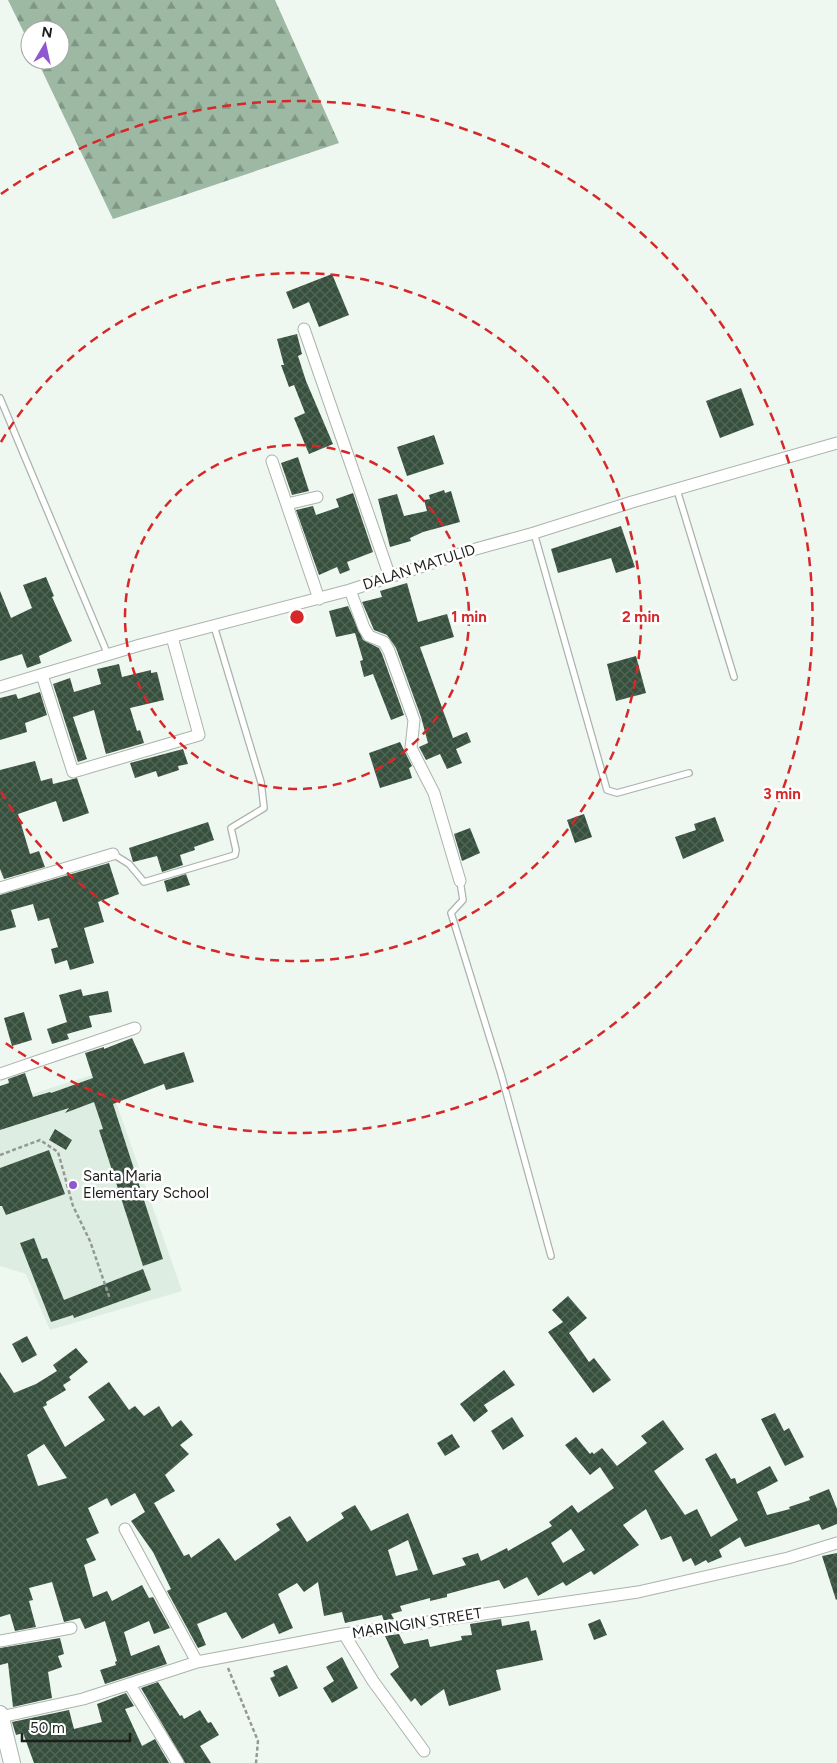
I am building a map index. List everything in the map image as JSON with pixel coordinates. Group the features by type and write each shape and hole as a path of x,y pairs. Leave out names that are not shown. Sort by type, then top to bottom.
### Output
{"street":[{"path":"304,329 390,577"},
{"name":"DALAN MATULID","path":"0,687 172,637 320,599 472,550 837,443"},
{"path":"272,461 320,599"},
{"path":"287,504 317,497"},
{"path":"350,590 364,628 369,636 384,642 389,651 414,720 411,748 434,793 460,881"},
{"path":"42,675 73,772 199,735 172,637"},
{"path":"0,888 113,854"},
{"path":"0,1074 135,1028"},
{"path":"125,1529 197,1662"},
{"name":"MARINGIN STREET","path":"0,1715 83,1699 130,1686 197,1662 344,1634 638,1592 788,1558 837,1543"},
{"path":"0,1641 71,1628"},
{"path":"344,1634 373,1681 424,1750"},
{"path":"130,1686 178,1763"},
{"path":"0,1715 12,1763"}],"lane":[{"path":"0,398 108,655"},
{"path":"677,490 734,677"},
{"path":"534,533 607,790 617,793 689,773"},
{"path":"113,854 129,864 144,882 235,855 236,850 231,828 264,808 261,782 214,626"},
{"path":"460,881 463,900 451,913 502,1074 551,1256"}],"path":[{"path":"0,1155 40,1140 58,1152 73,1206 90,1241 110,1299"},
{"path":"223,1657 258,1741 256,1763"}],"shaded area":[{"name":"Santa Maria Elementary School","path":"105,1071 182,1291 50,1330 26,1274 0,1266 0,1104"}],"green space":[{"path":"8,0 275,0 339,143 113,219 42,70 70,70 70,20 20,20 20,25"}],"building":[{"path":"332,274 349,315 319,327 309,302 293,309 286,292"},
{"path":"297,334 302,354 298,356 306,381 333,444 309,454 294,418 305,413 294,385 289,387 281,365 284,365 277,339"},
{"path":"741,388 754,425 720,438 706,401"},
{"path":"434,435 444,464 407,476 397,447"},
{"path":"298,457 309,491 292,495 281,463"},
{"path":"444,490 445,493 451,491 460,522 423,532 410,538 411,541 390,547 378,499 397,494 404,516 427,511 424,500 430,499 429,495"},
{"path":"353,493 373,552 347,562 350,570 340,574 337,567 319,575 296,510 313,506 316,515 339,507 336,499"},
{"path":"621,526 635,567 616,573 611,558 558,573 551,549"},
{"path":"46,577 54,596 52,597 72,641 39,656 41,663 27,668 22,654 0,661 0,591 11,618 32,608 23,585"},
{"path":"407,583 418,622 447,614 454,637 420,647 453,738 467,732 471,742 456,749 462,763 447,769 440,754 426,760 419,747 428,743 421,717 396,648 387,635 374,630 362,602 382,597 380,591"},
{"path":"348,606 363,640 379,648 404,715 391,720 373,674 364,677 360,661 363,660 355,633 336,637 329,611"},
{"path":"636,656 646,693 616,701 607,664"},
{"path":"119,664 122,677 151,670 151,673 157,672 164,700 130,708 137,731 140,730 144,743 106,754 94,710 73,717 87,759 78,762 53,684 70,678 74,692 101,684 97,669"},
{"path":"40,692 47,715 25,723 27,732 0,740 0,698 16,694 18,699"},
{"path":"400,742 412,766 409,768 412,778 380,788 369,753"},
{"path":"183,749 188,764 178,766 179,770 158,777 156,771 135,778 130,763"},
{"path":"35,761 41,781 52,778 53,784 77,778 89,813 63,822 56,801 18,814 30,854 39,851 45,867 4,879 0,869 0,770"},
{"path":"584,814 592,837 575,843 567,820"},
{"path":"715,817 724,841 683,859 675,837 696,830 694,824"},
{"path":"208,822 214,840 194,847 195,850 180,855 183,865 162,872 157,856 133,862 129,848"},
{"path":"470,828 480,853 462,861 454,834"},
{"path":"109,863 119,894 98,902 104,922 84,928 94,963 70,970 67,960 55,964 51,949 58,947 49,918 38,921 33,904 11,910 16,927 0,931 0,895"},
{"path":"186,874 190,885 167,892 164,881"},
{"path":"81,989 83,996 108,991 112,1012 89,1016 92,1027 67,1034 69,1039 52,1044 47,1029 67,1022 59,995"},
{"path":"24,1012 32,1040 12,1046 4,1018"},
{"path":"132,1038 144,1064 184,1052 194,1082 166,1090 164,1084 113,1104 163,1259 143,1266 99,1130 103,1129 94,1102 65,1113 69,1108 0,1130 0,1086 9,1083 8,1079 25,1073 33,1097 51,1093 93,1078 85,1053 104,1047 104,1049"},
{"path":"55,1129 72,1140 66,1150 49,1140"},
{"path":"49,1150 65,1194 6,1215 2,1206 0,1206 0,1168"},
{"path":"34,1238 42,1259 47,1258 64,1300 143,1269 151,1290 74,1318 73,1315 51,1322 20,1243"},
{"path":"568,1296 587,1318 569,1333 589,1362 594,1358 611,1380 593,1393 548,1332 563,1322 552,1310"},
{"path":"27,1336 37,1355 22,1363 12,1344"},
{"path":"76,1348 88,1362 69,1377 71,1380 63,1385 66,1390 46,1402 47,1405 43,1407 65,1447 105,1420 88,1397 109,1382 129,1410 135,1406 144,1416 159,1406 172,1427 181,1420 193,1435 180,1445 189,1454 165,1475 175,1491 154,1503 184,1556 189,1554 191,1558 219,1538 235,1561 280,1530 276,1524 290,1516 307,1542 344,1518 341,1513 355,1505 371,1531 408,1513 433,1575 466,1565 462,1558 478,1553 481,1561 507,1548 508,1551 552,1526 549,1522 572,1505 578,1513 614,1488 600,1467 590,1475 565,1445 576,1437 590,1454 592,1452 594,1454 602,1448 617,1466 647,1443 641,1436 663,1420 684,1449 654,1471 685,1515 697,1509 711,1537 738,1520 705,1459 716,1453 731,1479 735,1478 737,1484 770,1466 778,1481 757,1492 767,1515 790,1509 789,1507 810,1500 809,1497 829,1489 837,1509 837,1524 822,1530 819,1524 745,1547 740,1537 719,1550 722,1557 708,1563 706,1560 695,1566 691,1558 683,1562 671,1536 661,1540 646,1509 623,1525 639,1545 594,1575 591,1571 566,1586 563,1582 538,1596 527,1577 504,1589 499,1580 447,1594 447,1597 430,1601 430,1598 400,1606 402,1611 391,1614 394,1619 384,1621 382,1615 345,1623 342,1612 324,1616 318,1582 304,1592 297,1583 278,1594 293,1628 279,1634 274,1623 242,1639 226,1612 197,1624 206,1645 198,1648 167,1591 171,1589 153,1552 131,1521 145,1512 135,1493 111,1506 107,1498 88,1508 99,1533 86,1539 96,1560 84,1565 93,1597 107,1591 112,1601 142,1585 149,1598 153,1597 170,1628 154,1634 149,1621 124,1632 131,1656 159,1645 167,1664 105,1684 100,1670 116,1665 115,1662 117,1661 105,1621 85,1629 80,1618 64,1622 52,1582 29,1588 33,1600 29,1601 36,1627 15,1631 10,1614 0,1617 0,1372 14,1393 36,1384 57,1371 53,1365","holes":["44,1444 67,1478 38,1486 27,1455","571,1529 585,1550 563,1563 551,1543","408,1540 418,1570 396,1576 388,1550"]},
{"path":"504,1370 515,1385 484,1405 488,1411 474,1422 460,1404"},
{"path":"775,1413 784,1431 789,1428 804,1457 785,1466 761,1419"},
{"path":"512,1417 524,1436 503,1450 491,1431"},
{"path":"452,1434 460,1447 445,1456 437,1443"},
{"path":"837,1553 837,1599 836,1600 822,1556"},
{"path":"501,1619 502,1626 529,1621 531,1631 536,1630 543,1660 496,1670 501,1690 449,1706 444,1689 421,1706 415,1698 411,1702 390,1674 399,1667 385,1636 399,1634 404,1644 428,1639 430,1647 462,1640 461,1636 472,1635 470,1624"},
{"path":"600,1619 607,1635 594,1640 588,1624"},
{"path":"60,1638 64,1654 58,1656 62,1667 48,1672 52,1698 13,1707 8,1663 0,1665 0,1648"},
{"path":"342,1657 358,1688 332,1703 323,1688 334,1681 326,1667"},
{"path":"287,1665 298,1688 279,1697 270,1678 275,1676 273,1671"},
{"path":"158,1682 180,1716 182,1715 184,1719 200,1710 208,1723 211,1722 219,1735 200,1746 211,1763 185,1763 141,1688"},
{"path":"126,1693 134,1706 125,1709 142,1746 155,1739 169,1763 34,1763 23,1733 16,1735 12,1722 69,1710 74,1729 102,1722 97,1704"}],"place":[{"name":"Santa Maria Elementary School","path":"73,1185"}]}
